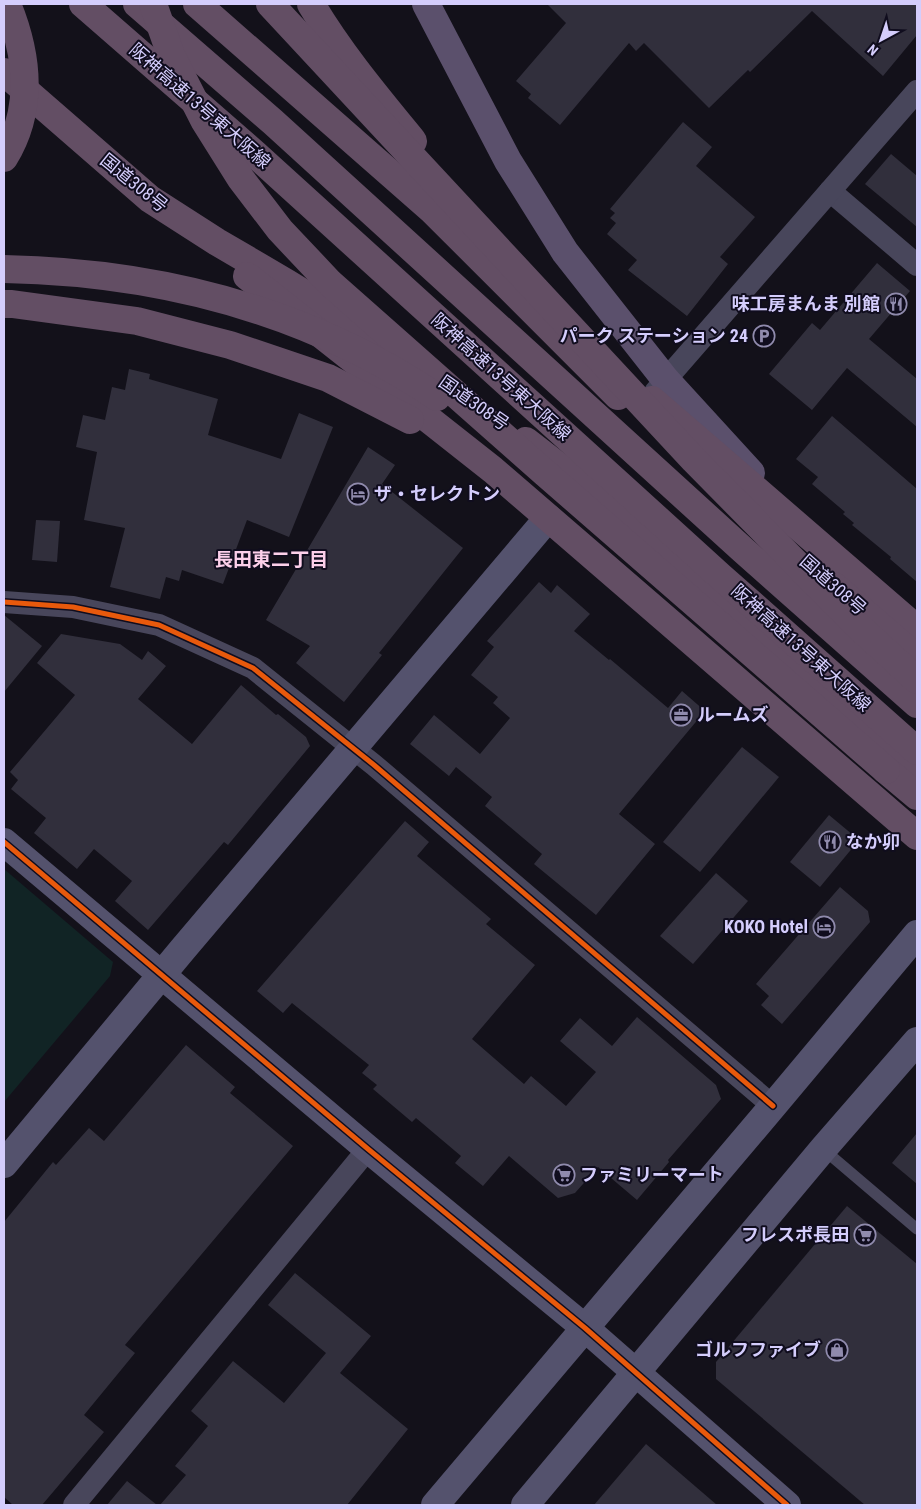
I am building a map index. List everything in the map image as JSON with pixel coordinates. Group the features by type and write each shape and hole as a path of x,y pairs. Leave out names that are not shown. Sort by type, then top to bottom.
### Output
{"highway":[{"path":"4,158 20,122 24,95 25,64 17,28 7,4"},
{"name":"阪神高速13号東大阪線","path":"83,4 255,154 712,570 917,751"},
{"name":"阪神高速13号東大阪線","path":"137,4 273,122 736,544 917,704"},
{"path":"153,4 171,54 204,120 241,179 280,230 330,283 545,473 917,796"},
{"name":"国道308号","path":"197,4 433,211 636,415 917,658"},
{"path":"270,4 558,315 774,542 857,625 917,680"},
{"path":"311,4 326,28 378,98 424,155 508,250 558,315"},
{"name":"国道308号","path":"4,72 150,199 423,368 504,424 579,482 917,770"},
{"path":"150,199 493,470 917,836"},
{"path":"433,211 657,388 878,596 917,629"},
{"path":"4,269 55,270 123,278 198,292 272,314 342,342 410,378 545,473"},
{"path":"4,304 138,321 230,345 328,378 412,421 493,470"}],"main road":[{"path":"426,4 508,161 565,252 657,388"}],"street":[{"path":"657,388 917,90"},
{"path":"830,191 917,265"},
{"path":"4,1164 353,747 548,518"},
{"path":"4,602 73,607 159,625 252,668 353,747 773,1106"},
{"path":"4,842 368,1149 585,1328 787,1505"},
{"path":"435,1505 917,934"},
{"path":"525,1505 823,1149 917,1041"},
{"path":"74,1505 368,1149"}],"lane":[{"path":"823,1149 917,1229"}],"green space":[{"path":"4,869 113,962 110,976 4,1102"}],"building":[{"path":"547,4 917,4 917,35 883,76 812,11 750,72 748,70 709,108 644,43 636,51 629,43 560,125 528,98 531,94 516,81 566,23"},
{"path":"683,122 712,147 696,166 755,217 720,257 728,264 687,316 628,270 637,260 607,234 616,223 610,218 615,213 610,209"},
{"path":"891,154 917,176 917,227 865,184"},
{"path":"877,263 910,291 869,339 917,379 917,427 847,368 812,410 769,374 812,323 820,330"},
{"path":"129,369 150,374 149,379 218,399 208,435 281,459 299,413 333,427 289,537 247,520 223,584 182,570 179,581 166,577 160,599 110,587 125,528 84,520 97,452 76,447 83,415 105,420 112,387 125,390"},
{"path":"832,416 917,489 917,582 890,559 891,557 852,525 854,523 843,514 845,512 812,484 818,477 796,459"},
{"path":"368,447 395,465 382,484 463,548 379,653 382,655 344,702 296,663 310,646 266,620"},
{"path":"36,520 60,521 57,562 32,560"},
{"path":"539,582 551,593 557,585 590,614 574,631 668,708 682,691 705,711 619,814 655,844 596,915 534,864 542,854 485,806 492,797 456,767 449,776 410,744 434,715 480,754 510,718 493,703 498,697 471,675 494,647 487,641"},
{"path":"4,615 42,646 4,692"},
{"path":"61,634 120,644 142,660 148,651 166,666 138,699 192,744 241,685 276,715 278,714 306,737 310,746 228,845 224,842 148,930 115,901 132,881 94,849 77,869 34,833 46,818 11,789 18,780 10,772 75,695 37,663"},
{"path":"742,747 779,777 700,872 663,842"},
{"path":"829,815 859,840 820,887 790,862"},
{"path":"405,821 429,842 417,856 491,919 486,924 535,965 472,1039 524,1084 531,1076 566,1106 596,1072 560,1041 580,1018 612,1046 637,1017 716,1085 721,1099 668,1160 669,1162 637,1200 598,1167 575,1193 558,1198 509,1156 483,1186 455,1163 461,1156 416,1118 412,1122 373,1089 377,1085 362,1073 369,1065 292,1003 283,1013 257,991"},
{"path":"716,873 748,901 693,964 660,936"},
{"path":"840,887 868,911 870,922 782,1024 761,1005 769,996 756,984"},
{"path":"186,1045 235,1087 230,1093 293,1146 125,1345 135,1353 84,1415 104,1432 42,1505 13,1505 4,1497 4,1222 53,1162 56,1165 89,1128 104,1141"},
{"path":"917,1133 917,1184 892,1163"},
{"name":"フレスポ長田","path":"847,1206 917,1264 917,1505 865,1505 716,1379 716,1362"},
{"path":"295,1273 371,1336 340,1373 408,1429 347,1505 160,1505 186,1475 175,1466 208,1426 191,1411 233,1361 284,1403 326,1353 268,1305"},
{"path":"646,1444 717,1505 594,1505"},
{"path":"127,1481 157,1505 107,1505"}],"cycle path":[{"path":"4,602 73,607 159,625 253,668 374,765 773,1106"},
{"path":"4,842 368,1149 585,1328 787,1505"}],"place":[{"name":"味工房まんま 別館","path":"896,304"},
{"name":"パーク ステーション 24","path":"764,336"},
{"name":"ザ・セレクトン","path":"358,494"},
{"name":"ルームズ","path":"681,715"},
{"name":"なか卯","path":"830,842"},
{"name":"KOKO Hotel","path":"824,927"},
{"name":"ファミリーマート","path":"564,1175"},
{"name":"フレスポ長田","path":"865,1235"},
{"name":"ゴルフファイブ","path":"837,1350"}],"district":[{"name":"長田東二丁目","path":"271,559"}]}
